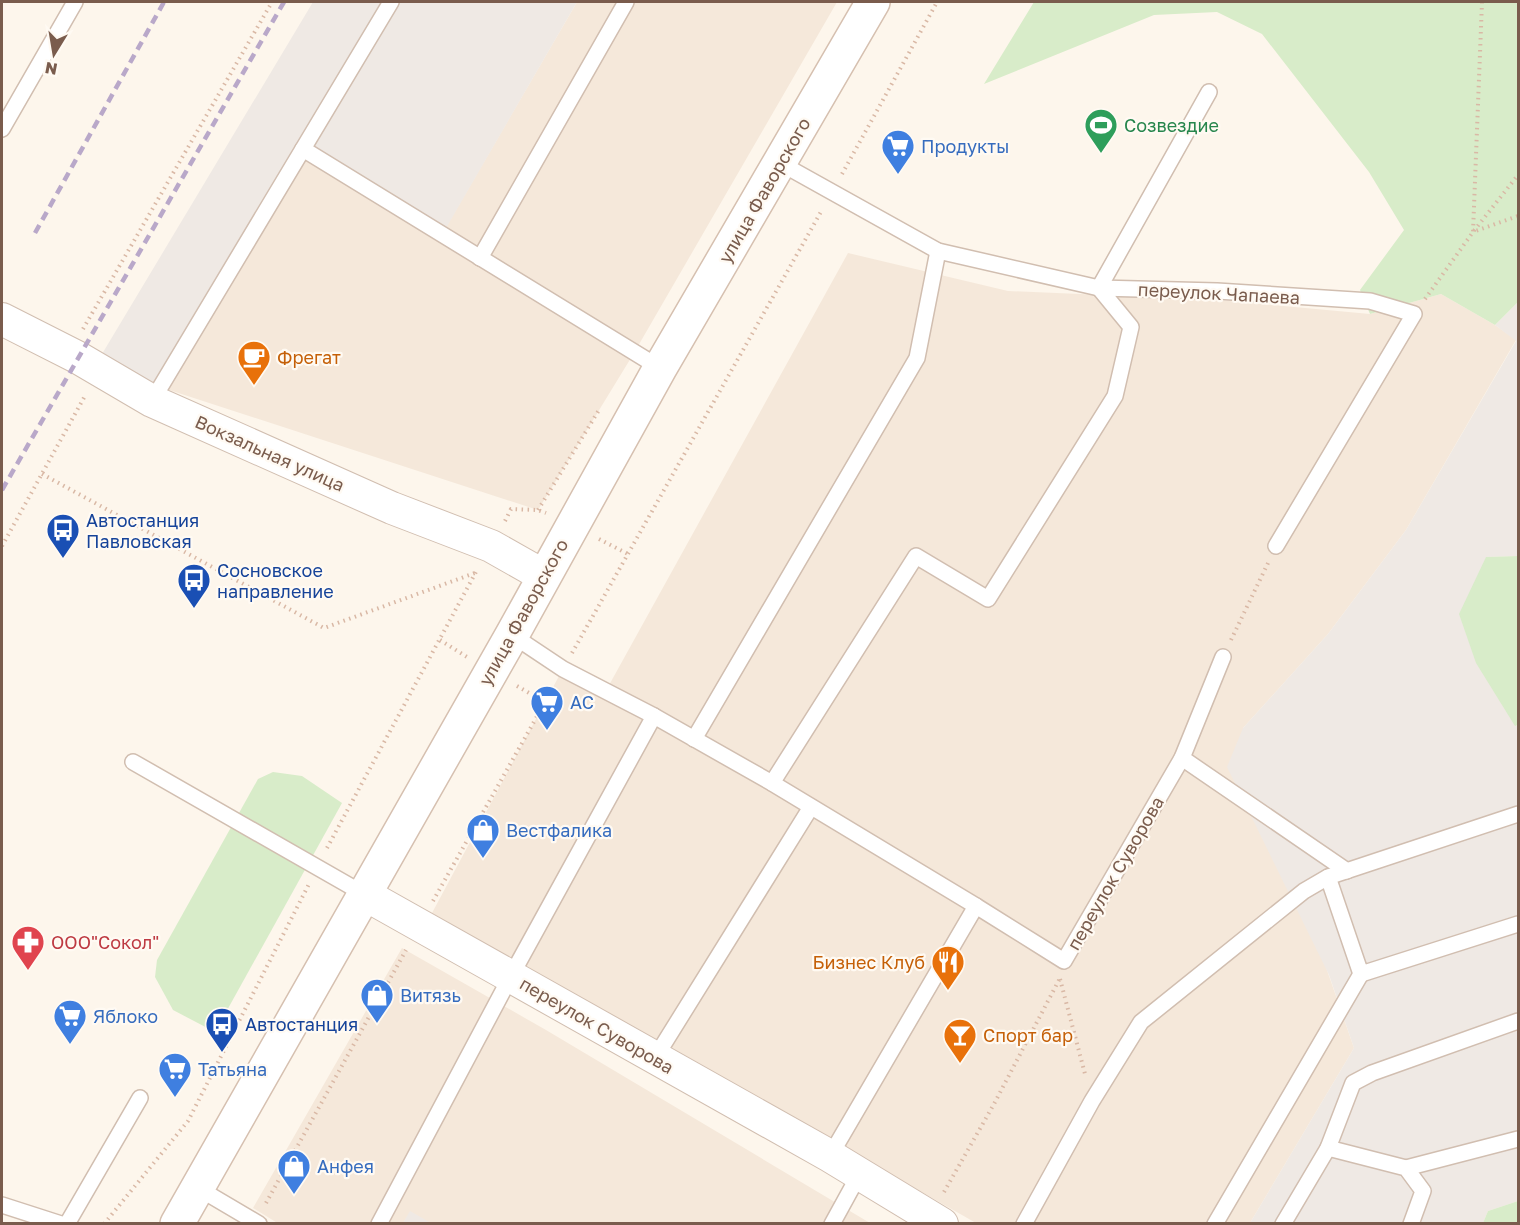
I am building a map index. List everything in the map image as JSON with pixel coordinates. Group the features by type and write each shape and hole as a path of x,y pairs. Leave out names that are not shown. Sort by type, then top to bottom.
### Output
{"street":[{"name":"улица Фаворского","path":"177,1224 512,635 660,368 873,2"},
{"name":"Вокзальная улица","path":"2,319 70,353 152,401 392,508 491,546 544,576"},
{"name":"переулок Суворова","path":"364,894 860,1173 936,1220"}],"lane":[{"path":"2,129 75,2"},
{"path":"152,401 391,2"},
{"path":"480,258 626,2"},
{"path":"772,783 916,556 988,599 1115,396 1131,327 1099,288 1209,92"},
{"path":"303,148 660,368"},
{"name":"переулок Чапаева","path":"780,163 938,251 1099,288 1217,291 1370,301 1414,314"},
{"path":"694,739 917,358 938,251"},
{"path":"1276,546 1414,314"},
{"name":"переулок Суворова","path":"512,635 563,669 654,716 772,783 1064,961 1182,758 1223,657"},
{"path":"379,1224 511,976 654,716"},
{"path":"1182,758 1347,872"},
{"path":"133,762 364,894"},
{"path":"655,1058 812,807"},
{"path":"1024,1224 1092,1101 1141,1022 1304,891 1328,877 1518,814"},
{"path":"1328,877 1361,974"},
{"path":"830,1156 976,906"},
{"path":"1215,1224 1361,974 1518,924"},
{"path":"1283,1224 1328,1148 1353,1083 1371,1073 1518,1021"},
{"path":"67,1224 140,1098"},
{"path":"1328,1148 1406,1168 1518,1139"},
{"path":"1406,1168 1423,1191 1411,1224"},
{"path":"832,1224 860,1173"},
{"path":"198,1188 258,1223"},
{"path":"2,1205 60,1224"}],"path":[{"path":"70,353 272,2"},
{"path":"258,1223 420,925 937,2"},
{"path":"1473,232 1482,2"},
{"path":"1414,314 1473,232 1518,175"},
{"path":"1473,232 1518,216"},
{"path":"2,546 81,404"},
{"path":"42,474 324,628 475,573 464,568"},
{"path":"1223,657 1276,546"},
{"path":"936,1220 1060,979 1064,961"},
{"path":"1060,979 1092,1101"}],"shaded area":[{"path":"313,2 577,2 442,235 303,149 160,387 102,354"},
{"path":"577,2 837,2 634,353 538,510 160,387 303,149 442,234"},
{"path":"848,253 1008,291 1218,300 1370,314 1441,294 1495,325 1516,340 1406,530 1328,634 1243,728 1354,1048 1250,1223 976,1223 432,913 566,663 608,687"},
{"path":"1518,302 1518,556 1486,557 1516,726 1518,725 1518,1201 1488,1211 1483,1223 1250,1223 1354,1048 1329,975 1227,767 1243,728 1328,634 1406,530 1516,341 1495,325"},
{"path":"402,948 546,1030 870,1223 431,1224 411,1212 403,1223 279,1224 253,1208"},
{"path":"410,1211 431,1223 403,1223"}],"green space":[{"path":"1034,2 1518,2 1518,302 1495,325 1441,294 1370,314 1360,290 1404,230 1369,172 1262,34 1217,12 1154,15 984,84"},
{"path":"1518,556 1518,725 1515,726 1476,663 1459,614 1486,557"},
{"path":"273,772 302,776 342,803 215,1032 173,1010 155,977 157,960 258,779"},
{"path":"1518,1201 1518,1223 1483,1223 1488,1211"}],"railway":[{"path":"35,233 164,2"},
{"path":"2,490 284,2"}],"place":[{"name":"Созвездие","path":"1101,154"},
{"name":"Продукты","path":"898,175"},
{"name":"Фрегат","path":"254,386"},
{"name":"Автостанция Павловская","path":"63,559"},
{"name":"Сосновское направление","path":"194,609"},
{"name":"АС","path":"547,731"},
{"name":"Вестфалика","path":"483,859"},
{"name":"ООО\"Сокол\"","path":"28,971"},
{"name":"Бизнес Клуб","path":"948,991"},
{"name":"Витязь","path":"377,1024"},
{"name":"Яблоко","path":"70,1045"},
{"name":"Автостанция","path":"222,1053"},
{"name":"Спорт бар","path":"960,1064"},
{"name":"Татьяна","path":"175,1098"},
{"name":"Анфея","path":"294,1195"}]}
